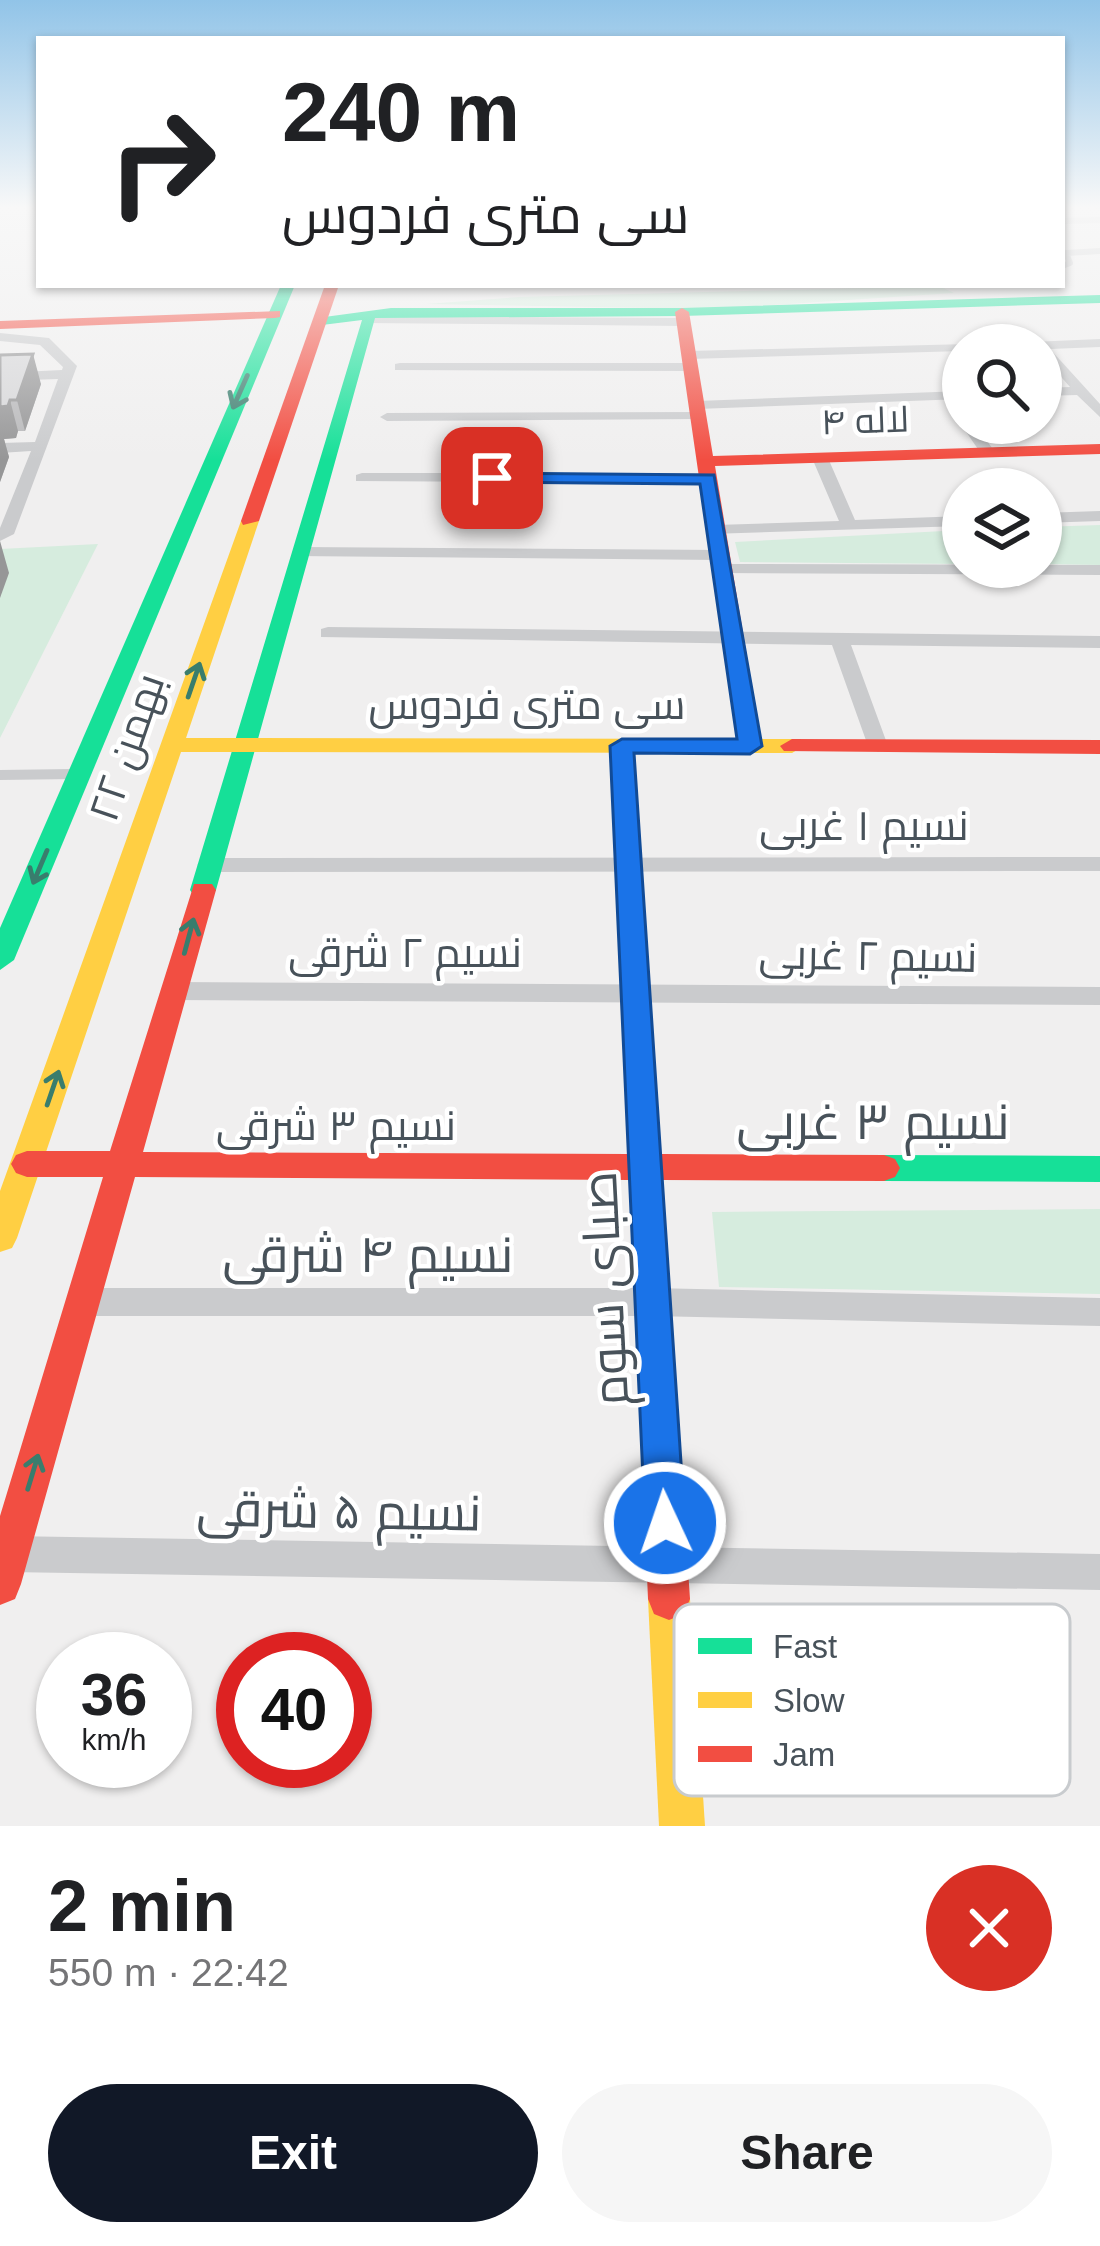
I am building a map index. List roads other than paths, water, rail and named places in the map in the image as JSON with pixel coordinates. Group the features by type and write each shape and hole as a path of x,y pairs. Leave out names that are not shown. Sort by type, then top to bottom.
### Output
{"main road":[{"name":"۲۲ بهمن","path":"0,960 286,290"},
{"name":"۲۲ بهمن","path":"0,1238 285,410 334,290"},
{"path":"350,290 426,304 683,317 947,295 1028,302 1100,299"},
{"path":"322,321 426,304 690,290"},
{"path":"990,290 1028,302"},
{"path":"0,325 275,314"},
{"path":"683,317 750,746"},
{"path":"4,1569 369,320"},
{"name":"لاله ۴","path":"707,470 820,458 1100,449"},
{"path":"202,494 224,506 261,489"},
{"name":"سی متری فردوس","path":"170,746 1100,747"},
{"name":"صبای سوم","path":"622,746 674,1679"},
{"name":"نسیم ۳ شرقی","path":"27,1164 645,1169"},
{"name":"نسیم ۳ غربی","path":"645,1169 1100,1169"},
{"name":"صبای سوم","path":"680,1796 682,1826"}],"street":[{"path":"369,320 683,317"},
{"path":"0,338 44,340 70,366 6,534 0,536"},
{"path":"1062,344 1100,343"},
{"path":"400,367 690,361 942,348"},
{"path":"1062,371 1100,413"},
{"path":"0,377 69,374"},
{"path":"1062,391 1080,391"},
{"path":"387,417 697,410 942,396"},
{"path":"982,444 988,452"},
{"path":"0,448 41,446"},
{"path":"820,458 848,525"},
{"path":"362,478 707,470"},
{"path":"1062,517 1100,515"},
{"path":"719,551 848,525 942,522"},
{"path":"301,552 719,551 1100,570"},
{"path":"328,633 1100,642"},
{"path":"840,640 878,746"},
{"name":"نسیم ۱ غربی","path":"209,865 1100,865"},
{"name":"نسیم ۲ شرقی","path":"174,991 635,992"},
{"name":"نسیم ۲ غربی","path":"635,992 1100,996"},
{"name":"نسیم ۴ شرقی","path":"84,1302 652,1302 1100,1312"},
{"name":"نسیم ۵ شرقی","path":"4,1569 1100,1572"}],"lane":[{"path":"0,775 80,774"}]}
